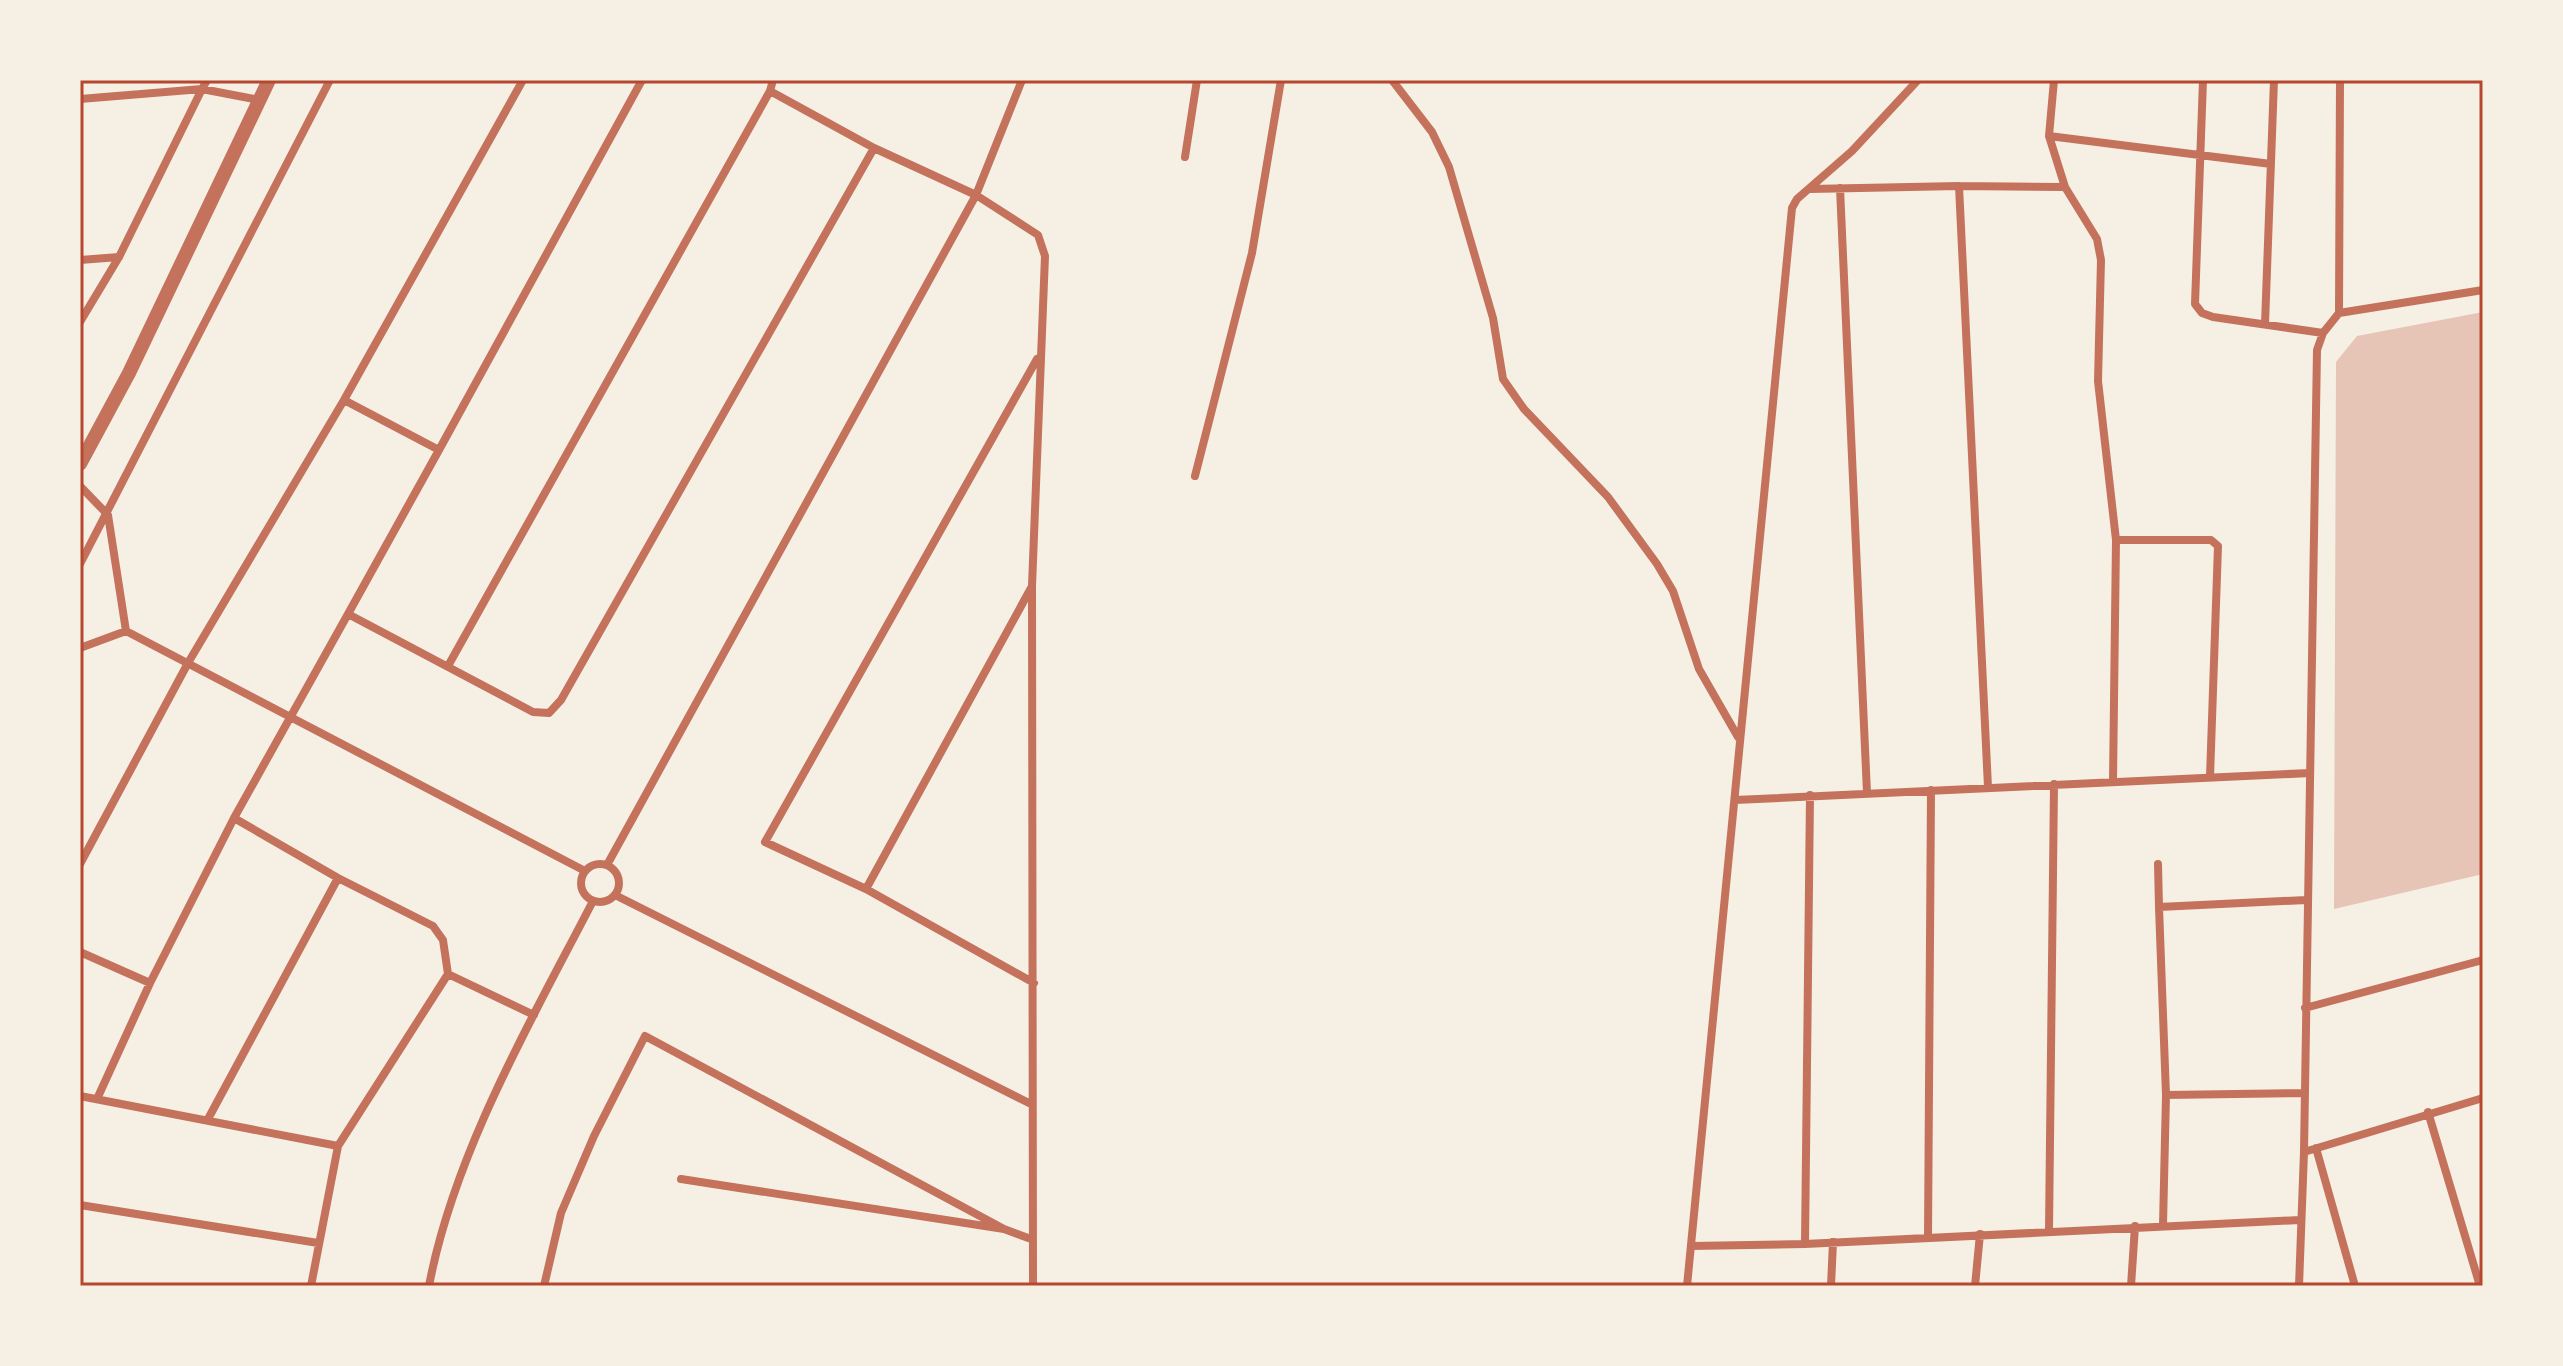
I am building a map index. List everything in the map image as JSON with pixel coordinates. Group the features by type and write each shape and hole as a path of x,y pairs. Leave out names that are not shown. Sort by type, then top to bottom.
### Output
{"street":[{"path":"80,464 129,373 269,80"},
{"path":"80,564 330,80"},
{"path":"80,864 188,663 344,400 523,80"},
{"path":"97,1099 150,983 234,818 642,80"},
{"path":"448,666 770,91 773,80"},
{"path":"607,865 976,195 1022,80"},
{"path":"1185,157 1197,80"},
{"path":"1195,476 1252,253 1281,80"},
{"path":"1392,80 1432,132 1449,167 1493,318 1503,379 1524,409 1608,497 1657,564 1673,591 1699,669 1738,737"},
{"path":"1687,1286 1735,800 1738,737 1792,208 1807,189 1836,166 1918,80"},
{"path":"2054,80 2049,136 2065,187 2085,215 2100,249 2098,381 2116,540 2113,782"},
{"path":"2203,80 2195,304 2202,313 2213,317 2323,333"},
{"path":"2265,324 2274,80"},
{"path":"2299,1286 2299,1220 2304,1152 2317,350 2323,333 2339,313 2340,80"},
{"path":"80,99 204,84 259,100"},
{"path":"80,322 119,257 204,84"},
{"path":"770,91 874,148 976,195 1038,235 1045,256 1032,586 1033,1286"},
{"path":"2049,136 2271,164"},
{"path":"348,614 533,712 549,713 561,700 874,148"},
{"path":"1959,186 1988,787"},
{"path":"1807,189 2065,187"},
{"path":"1840,188 1867,793"},
{"path":"80,260 119,257"},
{"path":"2339,313 2483,290"},
{"path":"1034,983 866,889 765,842 1039,357"},
{"path":"344,400 439,450"},
{"path":"80,486 108,515 126,631"},
{"path":"2116,540 2211,540 2218,546 2210,777"},
{"path":"866,889 1032,586"},
{"path":"80,648 126,631 585,871"},
{"path":"1735,800 2310,773"},
{"path":"2049,1230 2054,784"},
{"path":"1928,1238 1931,790"},
{"path":"1805,1244 1810,795"},
{"path":"234,818 338,878 433,926 443,940 448,974 338,1146 311,1286"},
{"path":"595,864 607,865 619,877 615,895 605,902 593,901 581,888 585,871 595,864"},
{"path":"2158,864 2166,1095 2163,1225"},
{"path":"208,1119 338,878"},
{"path":"615,895 1031,1104"},
{"path":"2159,907 2306,900"},
{"path":"429,1286 436,1248 452,1199 534,1015 593,901"},
{"path":"80,952 150,983"},
{"path":"2305,1008 2483,960"},
{"path":"448,974 534,1015"},
{"path":"546,1286 561,1213 594,1136 645,1036 1004,1229 1031,1239"},
{"path":"2166,1095 2304,1093"},
{"path":"80,1096 338,1146"},
{"path":"2304,1152 2428,1112 2483,1098"},
{"path":"2428,1112 2480,1286"},
{"path":"2316,1148 2355,1286"},
{"path":"681,1179 1004,1229"},
{"path":"80,1205 318,1243"},
{"path":"1691,1246 1805,1244 2299,1220"},
{"path":"2131,1286 2135,1226"},
{"path":"1975,1286 1980,1234"},
{"path":"1831,1286 1833,1242"}],"building":[{"path":"2483,312 2483,874 2334,909 2336,362 2357,336"}]}
